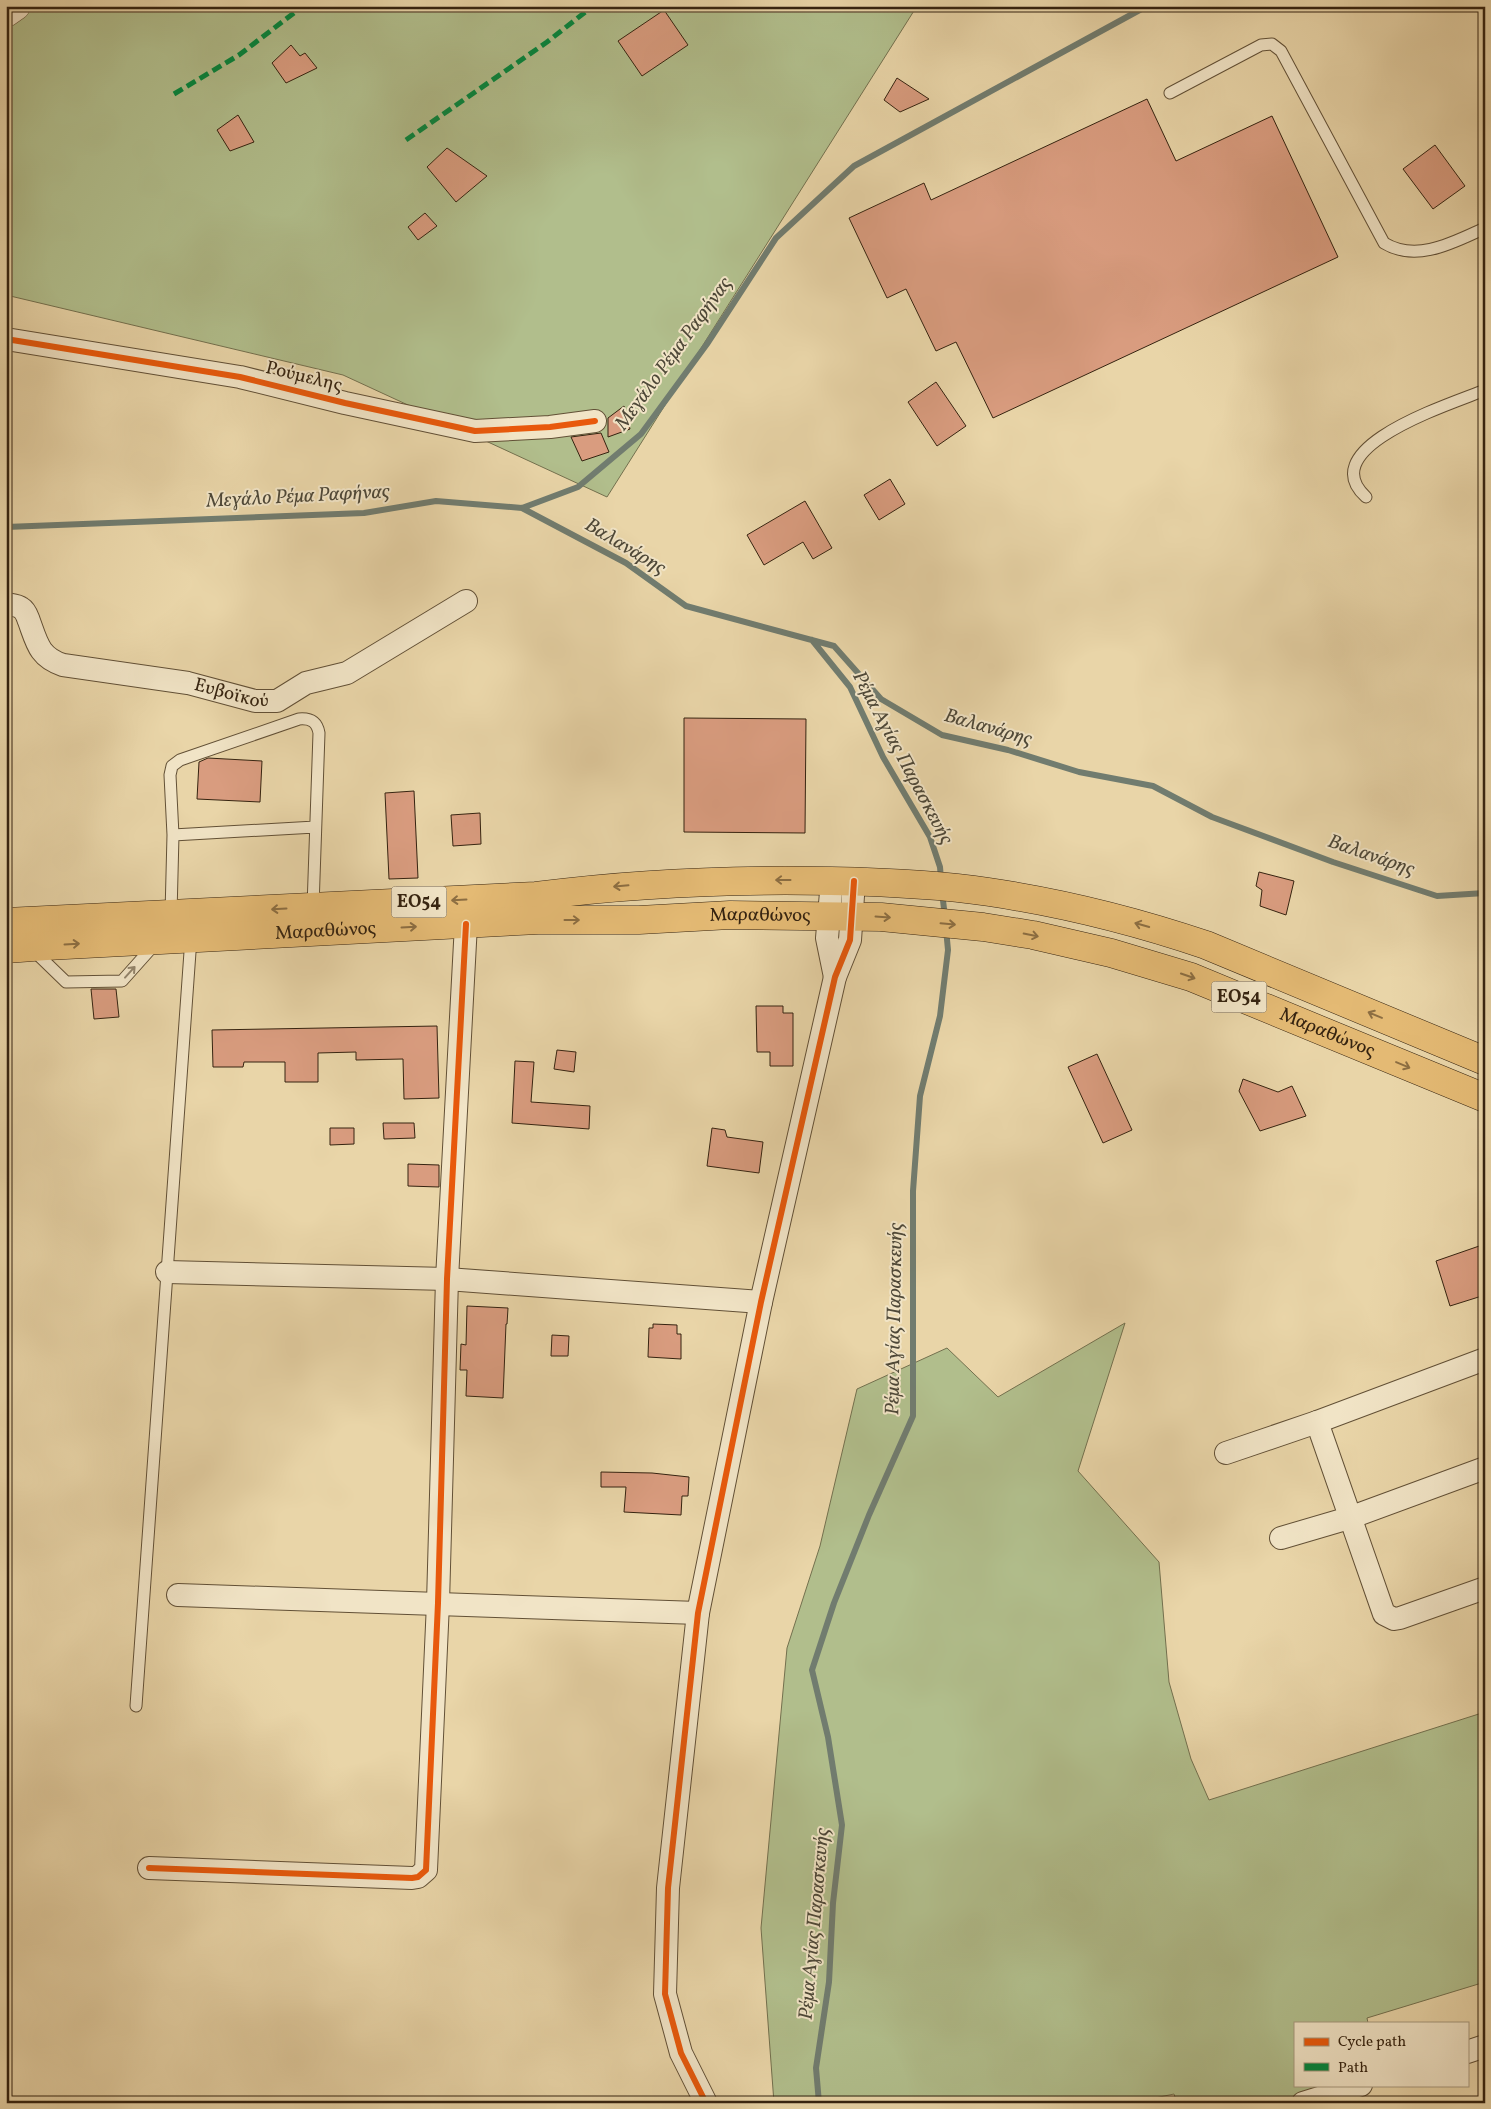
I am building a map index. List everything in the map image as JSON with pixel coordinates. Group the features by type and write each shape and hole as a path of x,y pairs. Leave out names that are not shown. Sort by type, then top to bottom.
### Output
{"main road":[{"name":"Μαραθώνος","path":"6,922 536,896 624,885 731,880 911,884 975,890 1080,909 1163,931 1206,945 1485,1060"},
{"name":"Μαραθώνος","path":"18,948 538,920 639,920 730,915 840,916 913,920 983,927 1103,951 1191,977 1485,1098"}],"street":[{"path":"6,13 16,6"},
{"name":"Ρούμελης","path":"6,339 240,377 344,403 475,431 534,429 595,421"},
{"name":"Ευβοϊκού","path":"6,604 19,606 26,612 39,649 53,662 188,683 255,701 277,701 306,683 347,673 466,601"},
{"path":"706,2103 681,2053 665,1994 668,1888 698,1613 761,1302 835,977 850,940 840,916 843,881"},
{"path":"149,1868 412,1878 423,1874 428,1864 438,1603 447,1279 466,924"},
{"path":"167,1272 447,1279 761,1302"},
{"path":"1226,1453 1316,1422 1485,1359"},
{"path":"1316,1422 1381,1609 1388,1618 1400,1618 1485,1588"},
{"path":"1281,1538 1349,1518 1485,1468"},
{"path":"178,1594 698,1613"},
{"path":"1468,2052 1485,2046"},
{"path":"1303,2103 1358,2086"}],"lane":[{"path":"1170,93 1261,45 1272,44 1281,51 1384,243 1398,249 1426,251 1452,243 1485,228"},
{"path":"1366,497 1359,491 1353,481 1356,461 1367,446 1393,429 1485,390"},
{"path":"171,914 173,835 170,770 176,763 306,718 318,726 319,733 313,907"},
{"path":"173,835 316,826"},
{"path":"136,1706 192,938"},
{"path":"18,948 66,982 122,981 159,940"}],"green space":[{"path":"6,6 917,6 607,497 343,375 6,295"},
{"path":"1125,1323 1078,1471 1159,1562 1169,1682 1191,1759 1209,1800 1485,1712 1485,1982 1367,2018 1368,2022 1294,2022 1294,2086 1335,2086 1281,2103 1177,2103 1174,2094 1131,2103 774,2103 761,1928 787,1648 820,1546 857,1389 947,1348 998,1397"}],"building":[{"path":"664,10 688,45 642,76 618,41"},
{"path":"291,45 300,56 305,53 317,68 286,83 272,63"},
{"path":"897,78 929,99 900,112 884,100"},
{"path":"1147,99 1176,161 1272,116 1338,257 993,418 956,342 936,351 906,289 887,298 849,218 924,183 931,200"},
{"path":"238,115 254,142 230,151 217,130"},
{"path":"1435,145 1465,186 1433,209 1403,169"},
{"path":"447,148 487,176 456,202 427,167"},
{"path":"425,213 437,226 418,240 408,227"},
{"path":"936,382 966,426 937,446 908,402"},
{"path":"624,406 630,429 608,437 608,418"},
{"path":"601,433 609,452 582,461 571,437"},
{"path":"890,479 905,504 879,520 864,495"},
{"path":"805,501 832,548 813,559 803,542 764,565 747,535"},
{"path":"684,718 806,719 805,833 684,832"},
{"path":"208,758 262,761 260,802 197,799 199,762"},
{"path":"414,791 418,878 389,879 385,793"},
{"path":"480,813 481,844 453,846 451,815"},
{"path":"1259,872 1294,881 1286,915 1260,906 1262,890 1256,886"},
{"path":"91,989 116,989 119,1017 94,1019"},
{"path":"756,1006 783,1006 783,1013 793,1013 793,1066 770,1066 770,1052 757,1052"},
{"path":"437,1026 439,1098 404,1099 403,1059 356,1060 356,1052 318,1053 318,1082 285,1082 285,1062 244,1062 243,1067 213,1067 212,1030"},
{"path":"557,1050 576,1052 574,1072 554,1069"},
{"path":"1097,1054 1132,1130 1103,1143 1068,1067"},
{"path":"515,1061 534,1062 531,1102 590,1106 589,1129 512,1123"},
{"path":"1243,1079 1278,1092 1292,1086 1306,1116 1260,1131 1239,1091"},
{"path":"383,1123 414,1123 415,1138 384,1139"},
{"path":"330,1128 354,1128 354,1144 330,1145"},
{"path":"712,1128 725,1130 727,1137 763,1142 759,1173 707,1166"},
{"path":"408,1164 439,1165 439,1187 408,1186"},
{"path":"1485,1244 1485,1295 1450,1306 1436,1261"},
{"path":"467,1306 508,1308 503,1398 466,1396 467,1370 460,1370 461,1344 466,1345"},
{"path":"653,1324 677,1325 677,1334 681,1334 681,1359 648,1357 649,1328 653,1328"},
{"path":"552,1335 569,1336 568,1356 551,1356"},
{"path":"601,1472 652,1473 689,1477 688,1496 682,1496 681,1515 624,1512 626,1487 601,1487"}],"waterway":[{"name":"Μεγάλο Ρέμα Ραφήνας","path":"6,527 364,513 436,501 522,508 578,487 641,434 707,344 776,238 854,166 1147,6"},
{"name":"Βαλανάρης","path":"522,508 626,563 686,606 834,646 881,699 942,735 1008,750 1079,772 1153,786 1212,817 1333,862 1437,896 1485,893"},
{"name":"Ρέμα Αγίας Παρασκευής","path":"812,640 850,687 883,757 930,837 940,867 941,879"},
{"name":"Ρέμα Αγίας Παρασκευής","path":"942,892 945,917"},
{"name":"Ρέμα Αγίας Παρασκευής","path":"819,2103 816,2068 829,1982 833,1903 842,1825 828,1737 812,1670 834,1603 869,1515 913,1416 913,1191 920,1096 940,1016 948,950 946,929"}],"marked path":[{"path":"174,94 239,55 303,6"},
{"path":"406,140 547,42 593,6"}],"cycle path":[{"path":"6,339 240,377 345,403 475,431 550,427 595,421"},
{"path":"706,2103 681,2053 665,1994 668,1888 698,1613 761,1302 835,977 850,940 854,881"},
{"path":"149,1868 412,1878 418,1877 426,1870 438,1603 447,1279 466,924"}]}
